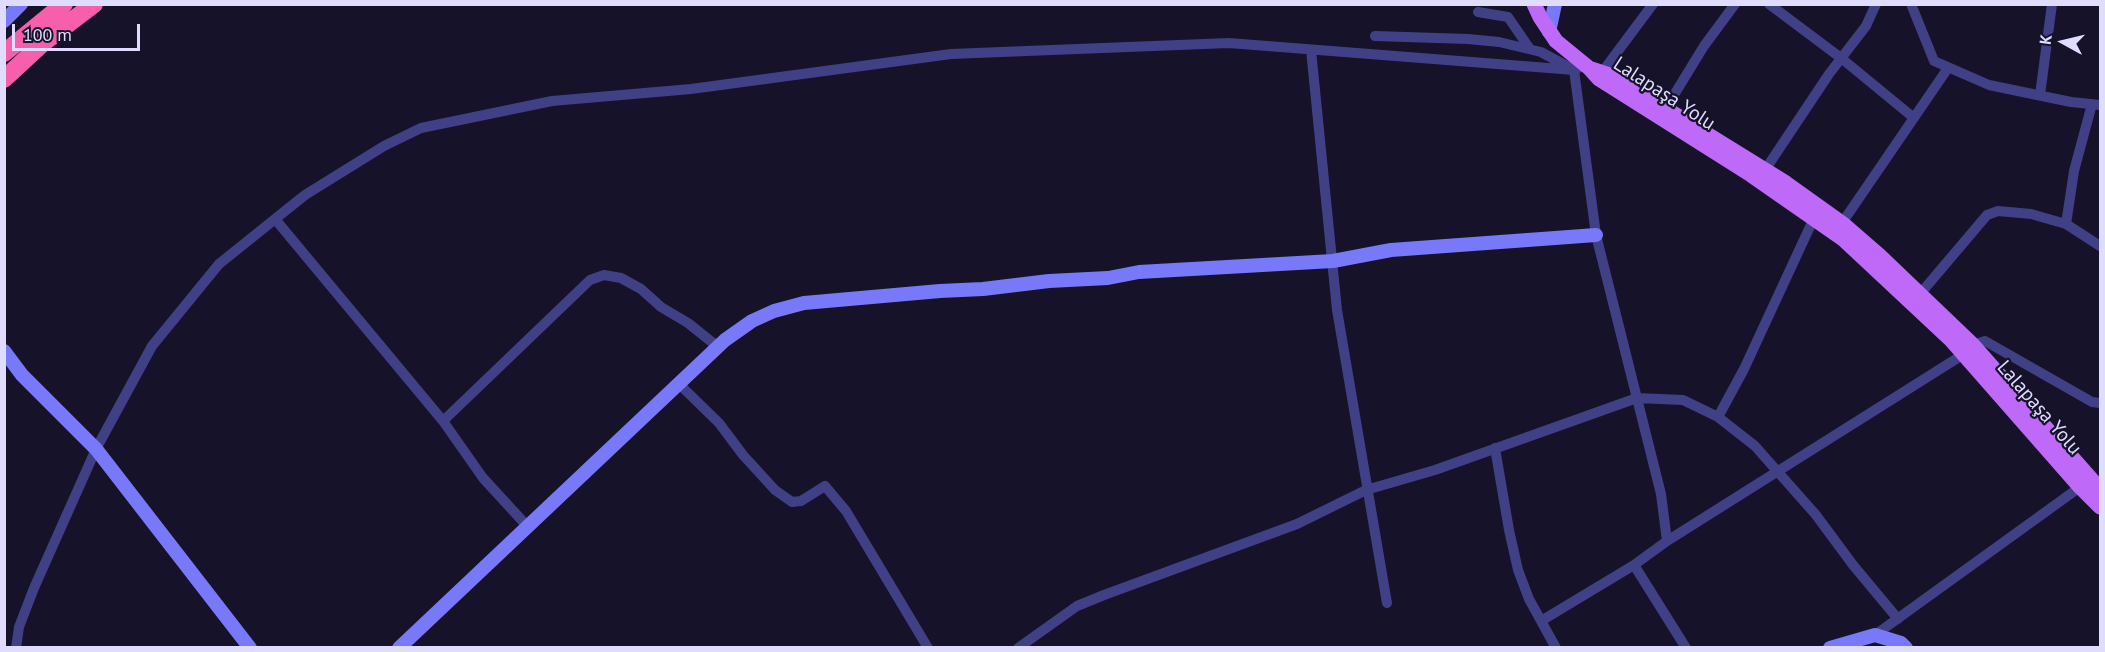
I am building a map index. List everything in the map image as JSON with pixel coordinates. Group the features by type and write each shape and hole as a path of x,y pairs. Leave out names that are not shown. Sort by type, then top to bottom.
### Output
{"highway":[{"path":"4,53 64,4"},
{"path":"4,79 44,42 94,4"}],"main road":[{"path":"1534,4 1549,32 1588,69"},
{"name":"Lalapaşa Yolu","path":"1588,69 1666,108 1813,201 1842,223 1920,294 2080,487 2100,507"},
{"name":"Lalapaşa Yolu","path":"1588,69 1610,87 1718,154 1843,239 1968,350 2100,489"}],"street":[{"path":"4,21 21,4"},
{"path":"1549,32 1555,4"},
{"path":"1653,4 1588,69 1596,235 1661,494 1667,541"},
{"path":"1666,108 1704,46 1736,4"},
{"path":"1769,4 1841,58 1914,118"},
{"path":"1765,170 1841,58 1866,26 1876,4"},
{"path":"1911,4 1934,61 1989,85 2096,105 2074,171 2066,224"},
{"path":"2040,95 2052,4"},
{"path":"1478,12 1508,17 1530,49"},
{"path":"1375,36 1499,42 1541,52 1588,69"},
{"path":"16,648 19,627 34,588 96,449 152,346 219,264 305,195 384,146 421,128 552,101 691,89 951,54 1229,43 1588,69"},
{"path":"1311,50 1337,310 1387,603"},
{"path":"1842,223 1948,68"},
{"path":"1920,294 1987,215 1998,211 2031,214 2066,224 2100,246"},
{"path":"1718,417 1744,369 1814,218"},
{"path":"276,219 443,421 483,478 528,526"},
{"path":"399,648 718,347 752,321 774,311 804,303 1108,278 1139,272 1333,261 1391,250 1596,235"},
{"path":"443,421 590,280 604,275 621,278 641,290 718,347"},
{"path":"1541,621 1634,565 1667,541 1985,341 2092,402 2100,403"},
{"path":"4,351 22,375 96,449 250,648"},
{"path":"679,384 719,423 743,455 775,490 792,502 801,501 825,486 846,512 928,648"},
{"path":"1018,648 1077,606 1155,575 1297,524 1366,490 1435,470 1637,398 1683,400 1718,417 1755,446 1816,515 1853,565 1898,619"},
{"path":"1495,448 1518,570 1529,599 1556,648"},
{"path":"1830,648 1875,636 2080,487"},
{"path":"1634,565 1686,648"},
{"path":"1875,636 1901,643 1906,648"}]}
